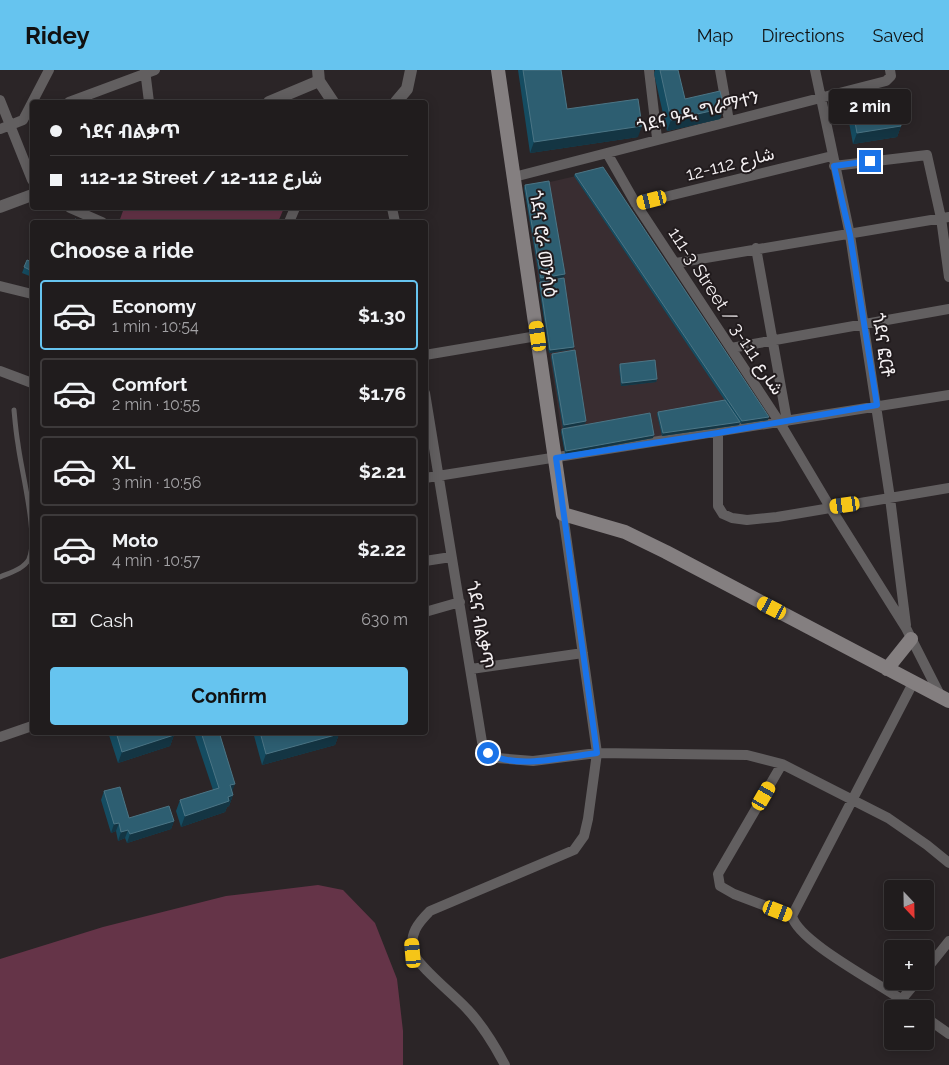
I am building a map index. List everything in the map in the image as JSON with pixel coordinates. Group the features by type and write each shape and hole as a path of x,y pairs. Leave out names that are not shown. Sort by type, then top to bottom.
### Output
{"main road":[{"name":"ጎደና ሮራ መንሳዕ","path":"498,70 563,514"},
{"path":"563,514 624,532 944,698"},
{"path":"888,668 909,634"}],"street":[{"path":"36,100 49,70"},
{"path":"398,100 407,89 411,70"},
{"path":"649,70 657,138"},
{"path":"720,70 729,121"},
{"name":"ጎደና ፎርቶ","path":"815,70 850,235 877,405 909,634"},
{"path":"75,100 148,71 149,100"},
{"name":"ጎደና ዓዲ ግራማተን","path":"514,177 657,138 820,97 890,74"},
{"path":"273,100 319,76 332,100"},
{"path":"0,100 30,175"},
{"path":"0,129 28,118"},
{"name":"111-3 Street / شارع 111-3","path":"607,152 636,204 731,348 783,422 830,507 909,634 944,698"},
{"name":"شارع 112-12","path":"636,204 833,161 927,155 945,218"},
{"path":"0,207 30,196"},
{"path":"75,210 97,220"},
{"path":"676,263 756,248 850,235 945,218 949,277"},
{"path":"756,248 783,422"},
{"path":"0,286 30,294"},
{"path":"731,348 949,310"},
{"path":"428,354 538,336"},
{"path":"0,372 30,382"},
{"path":"428,478 949,395"},
{"name":"ጎደና ብልቃጥ","path":"428,412 482,742 488,753 497,758 533,761 597,753"},
{"path":"718,433 718,506 724,514 732,518 747,520 949,488"},
{"path":"505,1065 496,1047 469,1011 413,953 412,937 417,924 430,911 574,850 584,836 597,753 563,514"},
{"path":"428,561 451,557"},
{"path":"428,611 460,602"},
{"path":"471,669 583,653"},
{"path":"792,916 854,800 913,683"},
{"path":"0,737 30,727"},
{"path":"597,753 747,755 782,764 888,818 949,863"},
{"path":"782,764 718,874 720,886 734,894 792,916 797,929 817,946 902,999 910,990"},
{"path":"934,960 949,941"},
{"path":"934,1023 949,1034"}],"lane":[{"path":"14,410 17,443 30,523"},
{"path":"0,577 15,571 28,561 30,554"}],"shaded area":[{"path":"602,170 768,420 565,454 524,188"},
{"path":"123,210 283,210 279,220 120,220"},
{"path":"318,885 343,890 375,923 397,979 403,1031 403,1065 0,1065 0,959 103,927 226,896"}],"building":[{"path":"523,70 561,70 567,109 638,99 642,126 534,142"},
{"path":"660,70 678,70 685,99 720,91 724,108 671,120"},
{"path":"896,98 901,126 857,133 852,106"},
{"path":"603,167 769,417 742,421 575,174"},
{"path":"549,181 565,274 541,278 525,185"},
{"path":"27,260 30,261 30,270 24,267"},
{"path":"564,278 574,347 550,350 540,282"},
{"path":"575,350 586,421 564,425 552,354"},
{"path":"655,360 657,379 622,383 620,364"},
{"path":"725,400 740,422 663,433 658,412"},
{"path":"650,413 654,435 566,451 562,429"},
{"path":"117,735 174,735 122,752"},
{"path":"202,735 220,735 235,784 230,785 233,795 228,797 229,801 185,816 180,800 219,788"},
{"path":"261,735 335,735 266,754"},
{"path":"120,787 129,818 169,806 174,821 130,834 128,830 121,832 119,823 114,824 104,791"}],"route":[{"path":"488,753 497,758 533,761 597,753 556,458 780,423 877,405 850,235 834,166 870,161"}]}
